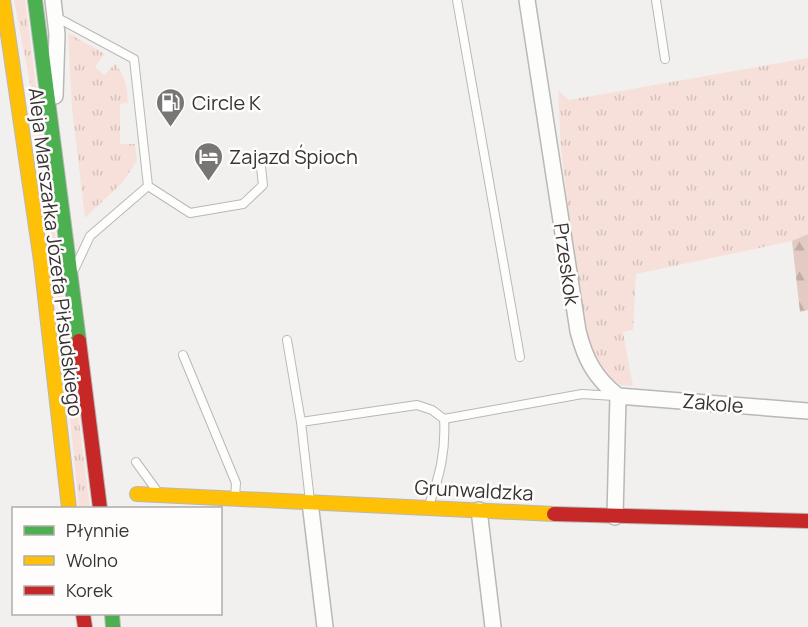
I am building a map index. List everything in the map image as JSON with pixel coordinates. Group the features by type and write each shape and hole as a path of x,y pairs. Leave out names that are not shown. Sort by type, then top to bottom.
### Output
{"main road":[{"name":"Aleja Marszałka Józefa Piłsudskiego","path":"3,0 41,261 69,507"},
{"name":"Aleja Marszałka Józefa Piłsudskiego","path":"35,0 100,507"},
{"name":"Grunwaldzka","path":"137,494 615,517 808,521"}],"street":[{"path":"52,136 56,80 56,17 53,0"},
{"name":"Przeskok","path":"527,0 578,331 583,350 595,374 618,396"},
{"path":"0,53 12,64"},
{"path":"615,517 618,396"},
{"name":"Zakole","path":"618,396 808,411"},
{"path":"310,502 325,627"},
{"path":"479,510 493,627"}],"lane":[{"path":"457,0 520,357"},
{"path":"656,0 665,59"},
{"path":"56,17 134,59 148,186"},
{"path":"148,186 190,213 243,204 263,184 261,167"},
{"path":"71,278 90,236 148,186"},
{"path":"287,340 301,422 310,502"},
{"path":"183,355 236,483 235,498"},
{"path":"301,422 417,405 432,410 444,419 582,394 618,396"},
{"path":"429,507 446,445 444,419"},
{"path":"136,462 159,495"}],"green space":[{"path":"14,0 25,0 90,507 79,507 53,249 32,94"},
{"path":"68,33 105,54 95,67 104,75 115,64 122,73 128,103 120,104 120,144 135,144 137,161 122,183 85,218 72,109"},
{"path":"808,58 808,234 792,241 636,274 633,330 623,332 633,386 619,385 599,369 582,322 561,150 558,90 569,100"},
{"path":"808,234 808,310 800,312 792,241"}],"traffic: fast":[{"path":"35,0 79,341"},
{"path":"112,615 113,627"}],"traffic: slow":[{"path":"3,0 41,261 69,507"},
{"path":"137,494 554,514"}],"traffic: jam":[{"path":"79,341 100,507"},
{"path":"554,514 808,521"},
{"path":"83,615 85,627"}],"place":[{"name":"Circle K","path":"171,128"},
{"name":"Zajazd Śpioch","path":"208,182"}]}
